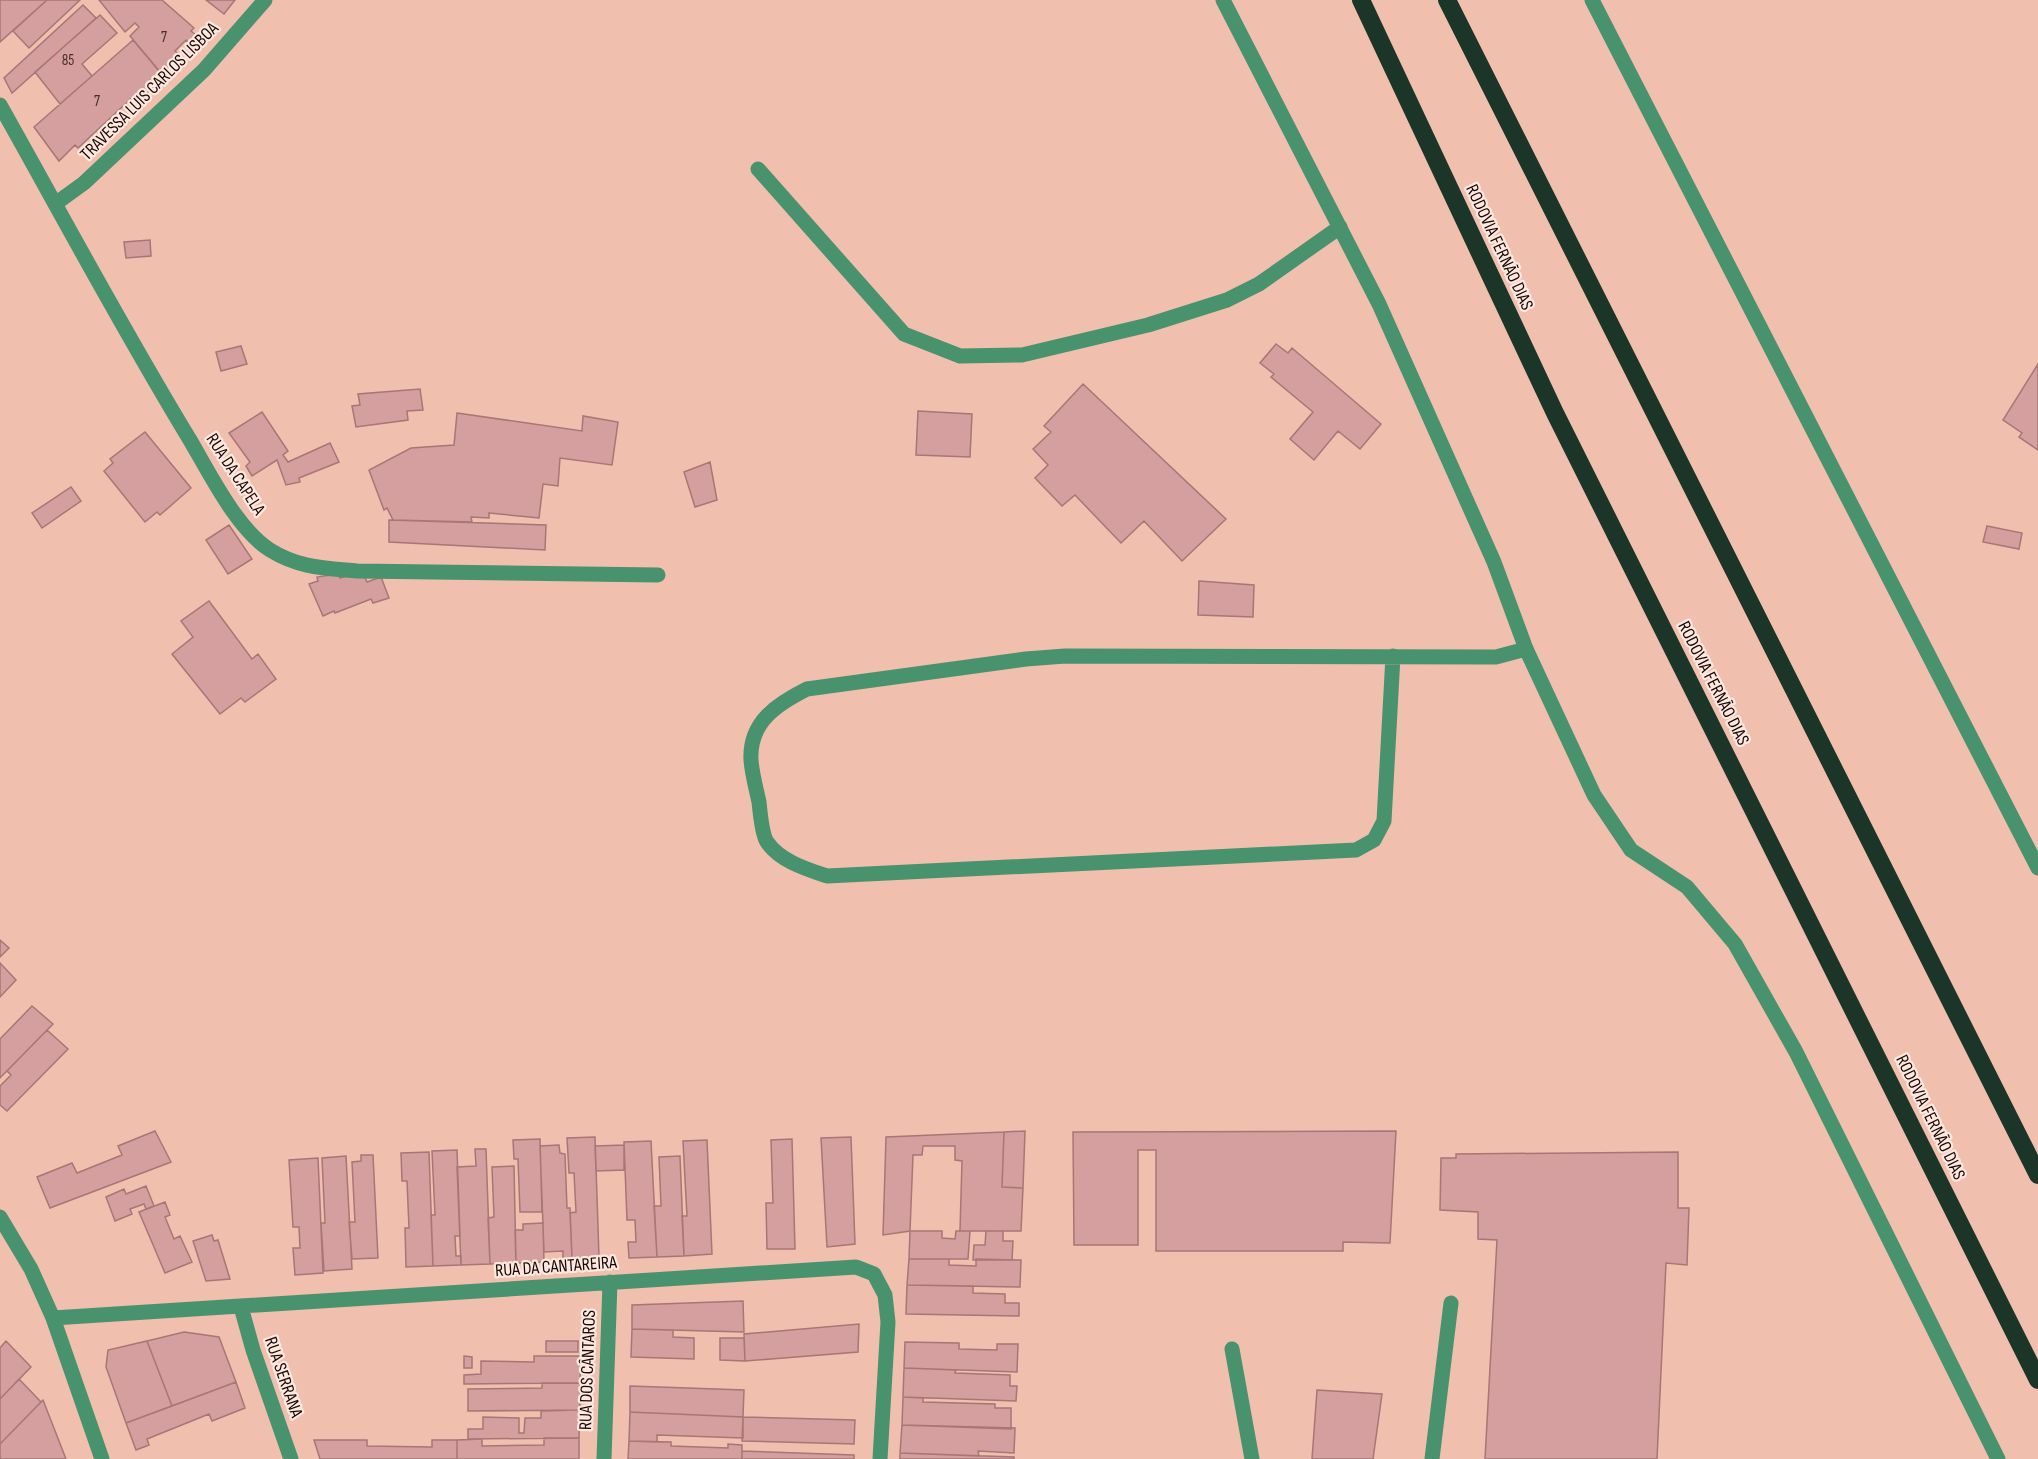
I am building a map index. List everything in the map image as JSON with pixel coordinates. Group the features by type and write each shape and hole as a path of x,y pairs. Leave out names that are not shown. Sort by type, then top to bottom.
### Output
{"highway":[{"name":"RODOVIA FERNÃO DIAS","path":"1361,0 1555,413 2038,1380"},
{"path":"1447,0 2038,1175"}],"street":[{"name":"TRAVESSA LUIS CARLOS LISBOA","path":"55,204 84,183 204,70 265,0"},
{"path":"1223,0 1379,304 1494,562 1526,649 1594,795 1631,850 1687,887 1735,944 1796,1052 1998,1459"},
{"path":"1592,0 2038,868"},
{"name":"RUA DA CAPELA","path":"0,105 154,382 239,521 269,549 308,567 357,571 658,575"},
{"path":"758,169 904,334 960,356 1022,355 1148,325 1227,300 1258,284 1340,227"},
{"path":"1393,656 1384,820 1374,840 1356,850 827,876 804,868 778,853 766,841 751,759 755,732 764,718 781,702 807,689 1026,659 1065,656 1393,656 1496,657 1526,649"},
{"path":"0,1217 31,1269 52,1318 102,1459"},
{"name":"RUA DA CANTAREIRA","path":"52,1318 856,1267 874,1274 885,1295 888,1322 880,1459"},
{"name":"RUA DOS CÂNTAROS","path":"604,1459 610,1282"},
{"path":"1432,1459 1451,1303"},
{"name":"RUA SERRANA","path":"241,1306 253,1350 291,1459"},
{"path":"1232,1348 1252,1459"}],"building":[{"path":"0,0 47,0 0,42"},
{"path":"47,0 80,0 29,48 13,31"},
{"path":"99,0 162,0 194,28 191,31 202,40 194,48 186,40 175,51 180,55 161,73 130,36 139,27 135,23 125,32"},
{"path":"206,0 235,0 224,14"},
{"path":"83,5 96,18 12,93 4,78"},
{"path":"100,15 117,33 82,64 92,76 60,104 35,72"},
{"path":"133,40 164,77 139,101 134,96 78,148 75,145 59,161 34,127"},
{"path":"150,240 151,256 126,258 124,242"},
{"path":"1276,344 1288,353 1292,348 1381,424 1360,449 1338,431 1314,460 1290,439 1313,412 1271,377 1274,374 1260,363"},
{"path":"241,346 247,364 221,371 216,352"},
{"path":"2038,364 2038,450 2019,437 2022,433 2003,420"},
{"path":"1083,384 1226,519 1182,561 1144,521 1121,543 1075,495 1062,506 1035,478 1048,465 1033,449 1051,432 1044,426"},
{"path":"420,389 423,410 407,411 408,420 356,427 352,406 360,405 358,394"},
{"path":"918,411 972,414 970,457 916,455"},
{"path":"262,412 288,451 283,455 288,462 330,443 339,462 299,478 300,482 286,485 277,460 252,476 246,466 250,462 229,433"},
{"path":"457,413 582,431 583,416 618,422 612,465 560,458 558,486 543,484 539,518 489,513 489,518 471,517 472,522 393,520 387,508 384,510 369,470 411,448 454,445"},
{"path":"145,432 191,488 160,515 157,512 145,522 104,471 113,463 110,459"},
{"path":"710,462 717,500 695,507 684,472"},
{"path":"71,487 81,501 42,528 32,513"},
{"path":"389,520 546,525 545,550 389,542"},
{"path":"229,525 252,559 228,574 206,540"},
{"path":"1987,526 2022,533 2019,549 1983,542"},
{"path":"338,574 340,578 354,574 364,575 367,582 381,577 389,598 373,603 371,599 323,616 309,584 318,581 317,577"},
{"path":"1199,581 1254,585 1253,617 1198,615"},
{"path":"209,601 252,659 258,654 276,679 245,702 241,698 220,714 172,654 193,637 181,621"},
{"path":"0,940 9,948 0,957"},
{"path":"0,963 16,980 0,997"},
{"path":"32,1006 53,1024 0,1078 0,1039"},
{"path":"47,1030 68,1049 7,1111 0,1105 0,1086 11,1075 7,1071"},
{"path":"155,1131 171,1162 50,1208 37,1177 72,1163 77,1173 122,1155 118,1146"},
{"path":"1025,1131 1023,1188 1002,1187 1004,1132"},
{"path":"1396,1131 1390,1243 1343,1242 1343,1251 1156,1251 1156,1150 1138,1150 1138,1245 1074,1245 1073,1132"},
{"path":"1004,1132 1002,1187 1023,1188 1021,1231 960,1231 962,1161 955,1160 955,1146 923,1146 922,1155 913,1155 910,1231 883,1235 886,1137"},
{"path":"595,1137 599,1257 572,1258 570,1213 576,1212 574,1173 569,1173 567,1138"},
{"path":"851,1137 855,1244 827,1247 821,1138"},
{"path":"540,1139 542,1212 520,1212 518,1159 514,1159 513,1140"},
{"path":"792,1139 795,1249 767,1249 766,1203 773,1203 771,1140"},
{"path":"707,1140 712,1254 684,1256 682,1216 687,1216 683,1141"},
{"path":"651,1141 657,1257 629,1258 628,1242 636,1242 635,1220 627,1220 624,1142"},
{"path":"559,1145 560,1153 565,1154 572,1258 563,1258 563,1251 544,1252 540,1146"},
{"path":"624,1145 624,1170 596,1171 595,1146"},
{"path":"475,1149 486,1149 490,1264 461,1265 457,1167 476,1166"},
{"path":"457,1150 460,1236 455,1236 456,1256 461,1256 461,1265 433,1266 431,1215 435,1215 432,1151"},
{"path":"429,1152 433,1266 406,1267 405,1228 409,1228 407,1181 402,1181 401,1153"},
{"path":"1678,1152 1678,1208 1689,1208 1687,1265 1666,1263 1657,1459 1485,1459 1497,1240 1478,1239 1478,1212 1440,1210 1441,1158 1456,1158 1456,1154"},
{"path":"361,1155 373,1155 378,1258 352,1259 349,1222 355,1222 352,1162 361,1161"},
{"path":"346,1156 352,1269 324,1271 321,1223 325,1223 322,1158"},
{"path":"680,1156 684,1256 657,1257 654,1206 661,1206 659,1157"},
{"path":"318,1158 323,1273 295,1275 293,1248 300,1248 299,1227 293,1227 289,1160"},
{"path":"514,1166 516,1263 490,1264 488,1218 494,1217 492,1167"},
{"path":"146,1186 154,1206 146,1209 144,1204 130,1209 132,1214 115,1221 106,1197 124,1189 126,1194"},
{"path":"165,1202 170,1215 165,1217 174,1239 180,1236 192,1262 165,1273 139,1212"},
{"path":"543,1223 544,1262 516,1263 515,1230 523,1230 523,1224"},
{"path":"910,1231 942,1231 942,1238 955,1239 956,1231 970,1231 968,1259 909,1259"},
{"path":"986,1231 1003,1231 1003,1241 1013,1241 1012,1260 973,1260 974,1245 985,1245"},
{"path":"212,1235 214,1241 218,1240 230,1279 206,1281 193,1241"},
{"path":"909,1259 949,1259 949,1265 976,1266 976,1259 1021,1260 1020,1287 907,1285"},
{"path":"907,1285 973,1286 973,1293 1005,1294 1005,1303 1019,1303 1019,1316 906,1314"},
{"path":"743,1301 744,1332 632,1329 632,1305"},
{"path":"859,1324 858,1352 745,1361 744,1334"},
{"path":"632,1329 673,1330 673,1337 694,1338 694,1359 631,1357"},
{"path":"184,1332 219,1337 236,1382 172,1406 147,1341"},
{"path":"720,1338 744,1338 745,1361 720,1360"},
{"path":"6,1341 31,1367 0,1399 0,1348"},
{"path":"147,1341 172,1406 126,1423 106,1367 108,1350"},
{"path":"546,1341 578,1341 578,1352 546,1352"},
{"path":"905,1342 959,1343 959,1349 997,1350 997,1344 1018,1344 1017,1372 904,1368"},
{"path":"464,1356 472,1357 472,1368 464,1368"},
{"path":"534,1356 581,1356 580,1383 464,1384 464,1375 481,1374 481,1361 534,1362"},
{"path":"904,1368 1010,1375 1010,1386 1017,1386 1016,1401 903,1397"},
{"path":"19,1379 41,1402 0,1444 0,1399"},
{"path":"236,1382 245,1408 212,1421 209,1414 147,1439 149,1445 136,1450 126,1423"},
{"path":"542,1383 580,1383 580,1410 468,1411 468,1389 542,1388"},
{"path":"630,1386 744,1390 743,1417 630,1412"},
{"path":"1317,1390 1382,1394 1373,1459 1312,1459"},
{"path":"903,1397 923,1398 923,1402 995,1404 995,1408 1011,1408 1011,1429 902,1425"},
{"path":"43,1400 66,1459 0,1459 0,1444"},
{"path":"580,1410 579,1438 468,1439 468,1429 483,1429 483,1417 519,1418 519,1433 524,1433 525,1418 541,1418 541,1411"},
{"path":"630,1412 743,1417 743,1438 657,1435 657,1442 629,1441"},
{"path":"743,1417 855,1420 854,1444 742,1441"},
{"path":"902,1425 1015,1428 1014,1453 978,1451 979,1456 900,1453"},
{"path":"544,1438 579,1438 579,1459 457,1459 457,1440 482,1439 482,1446 544,1445"},
{"path":"314,1440 367,1440 367,1446 432,1447 432,1440 457,1440 457,1459 320,1459"},
{"path":"629,1441 671,1442 671,1446 728,1448 728,1444 742,1445 742,1459 628,1459"},
{"path":"742,1451 854,1455 854,1459 742,1459"},
{"path":"900,1453 1014,1457 1014,1459 900,1459"}]}
